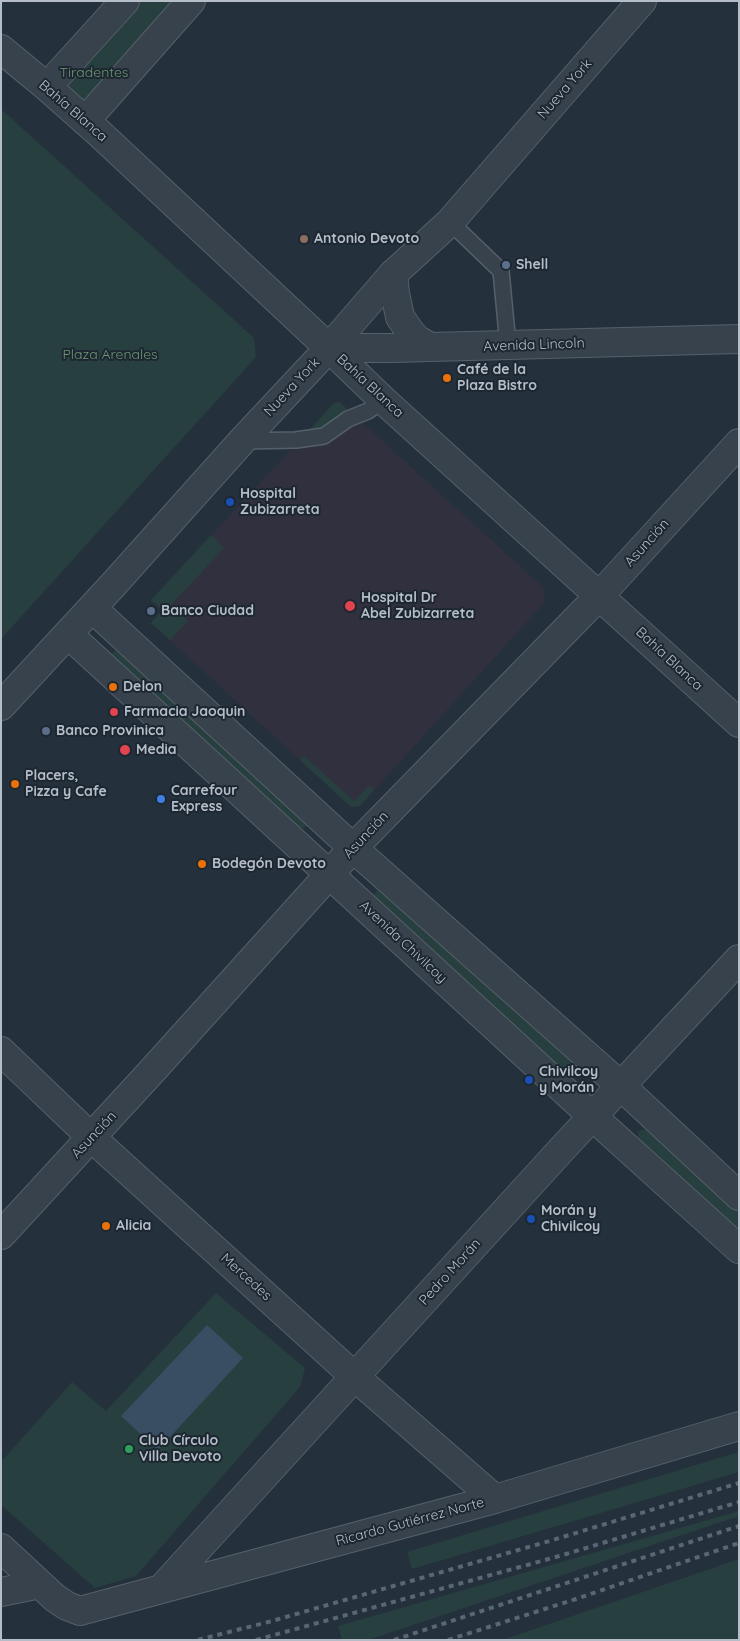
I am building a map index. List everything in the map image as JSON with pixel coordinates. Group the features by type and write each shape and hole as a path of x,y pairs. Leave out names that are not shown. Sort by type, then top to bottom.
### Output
{"street":[{"path":"47,87 125,1"},
{"path":"85,121 191,1"},
{"name":"Nueva York","path":"1,706 92,608 242,440 329,348 393,274 450,222 642,1"},
{"name":"Bahía Blanca","path":"1,50 85,121 383,400 739,723"},
{"path":"393,274 400,317 418,340 430,347"},
{"name":"Avenida Lincoln","path":"329,348 739,339"},
{"name":"Asunción","path":"1,1235 92,1138 353,848 600,595 739,443"},
{"path":"92,608 353,848 621,1086 739,1196"},
{"name":"Avenida Chivilcoy","path":"68,634 592,1116 739,1248"},
{"name":"Pedro Morán","path":"162,1588 592,1116 739,959"},
{"name":"Mercedes","path":"1,1051 92,1138 355,1377 495,1499"},
{"name":"Ricardo Gutiérrez Norte","path":"40,1584 55,1598 67,1606 80,1611 495,1499 739,1426"},
{"path":"1,1548 40,1584"},
{"path":"1,1592 40,1584"}],"lane":[{"path":"450,222 501,271 508,345"},
{"path":"242,440 296,440 324,436 348,419 368,411 383,400"}],"shaded area":[{"name":"Hospital Dr Abel Zubizarreta","path":"334,403 341,403 544,588 545,602 360,806 351,807 151,623 162,610 151,600"},
{"path":"207,1325 243,1358 158,1450 121,1416"}],"green space":[{"name":"Tiradentes","path":"125,1 191,1 85,121 47,87"},
{"name":"Plaza Arenales","path":"1,109 254,338 256,357 1,639"},
{"path":"339,402 347,409 342,414 321,430 303,437 334,403"},
{"path":"211,535 224,548 171,605 188,621 170,640 151,623 162,610 151,600"},
{"path":"118,650 307,822 307,825 304,828 298,829 111,655 114,651"},
{"path":"304,756 354,801 369,786 374,790 360,806 351,807 300,760"},
{"path":"378,890 571,1059 571,1065 568,1068 562,1069 557,1065 376,901 374,894"},
{"path":"646,1129 651,1131 739,1211 739,1230 639,1140 638,1132"},
{"name":"Club Círculo Villa Devoto","path":"216,1293 305,1368 300,1387 136,1576 95,1588 1,1505 1,1462 72,1382 106,1411"},
{"path":"739,1452 739,1472 412,1569 407,1552"},
{"path":"739,1511 739,1516 368,1640 342,1640 338,1626"},
{"path":"739,1559 739,1640 502,1640 640,1593"}],"railway":[{"path":"198,1640 272,1621 553,1540 739,1483"},
{"path":"256,1640 556,1557 739,1502"},
{"path":"394,1640 739,1526"},
{"path":"448,1640 576,1599 739,1543"}],"place":[{"name":"Antonio Devoto","path":"304,239"},
{"name":"Shell","path":"506,265"},
{"name":"Café de la Plaza Bistro","path":"447,378"},
{"name":"Hospital Zubizarreta","path":"230,502"},
{"name":"Hospital Dr Abel Zubizarreta","path":"350,606"},
{"name":"Banco Ciudad","path":"151,611"},
{"name":"Delon","path":"113,687"},
{"name":"Farmacia Jaoquin","path":"114,712"},
{"name":"Banco Provinica","path":"46,731"},
{"name":"Media","path":"125,750"},
{"name":"Placers, Pizza y Cafe","path":"15,784"},
{"name":"Carrefour Express","path":"161,799"},
{"name":"Bodegón Devoto","path":"202,864"},
{"name":"Chivilcoy y Morán","path":"529,1080"},
{"name":"Morán y Chivilcoy","path":"531,1219"},
{"name":"Alicia","path":"106,1226"},
{"name":"Club Círculo Villa Devoto","path":"129,1449"}]}
